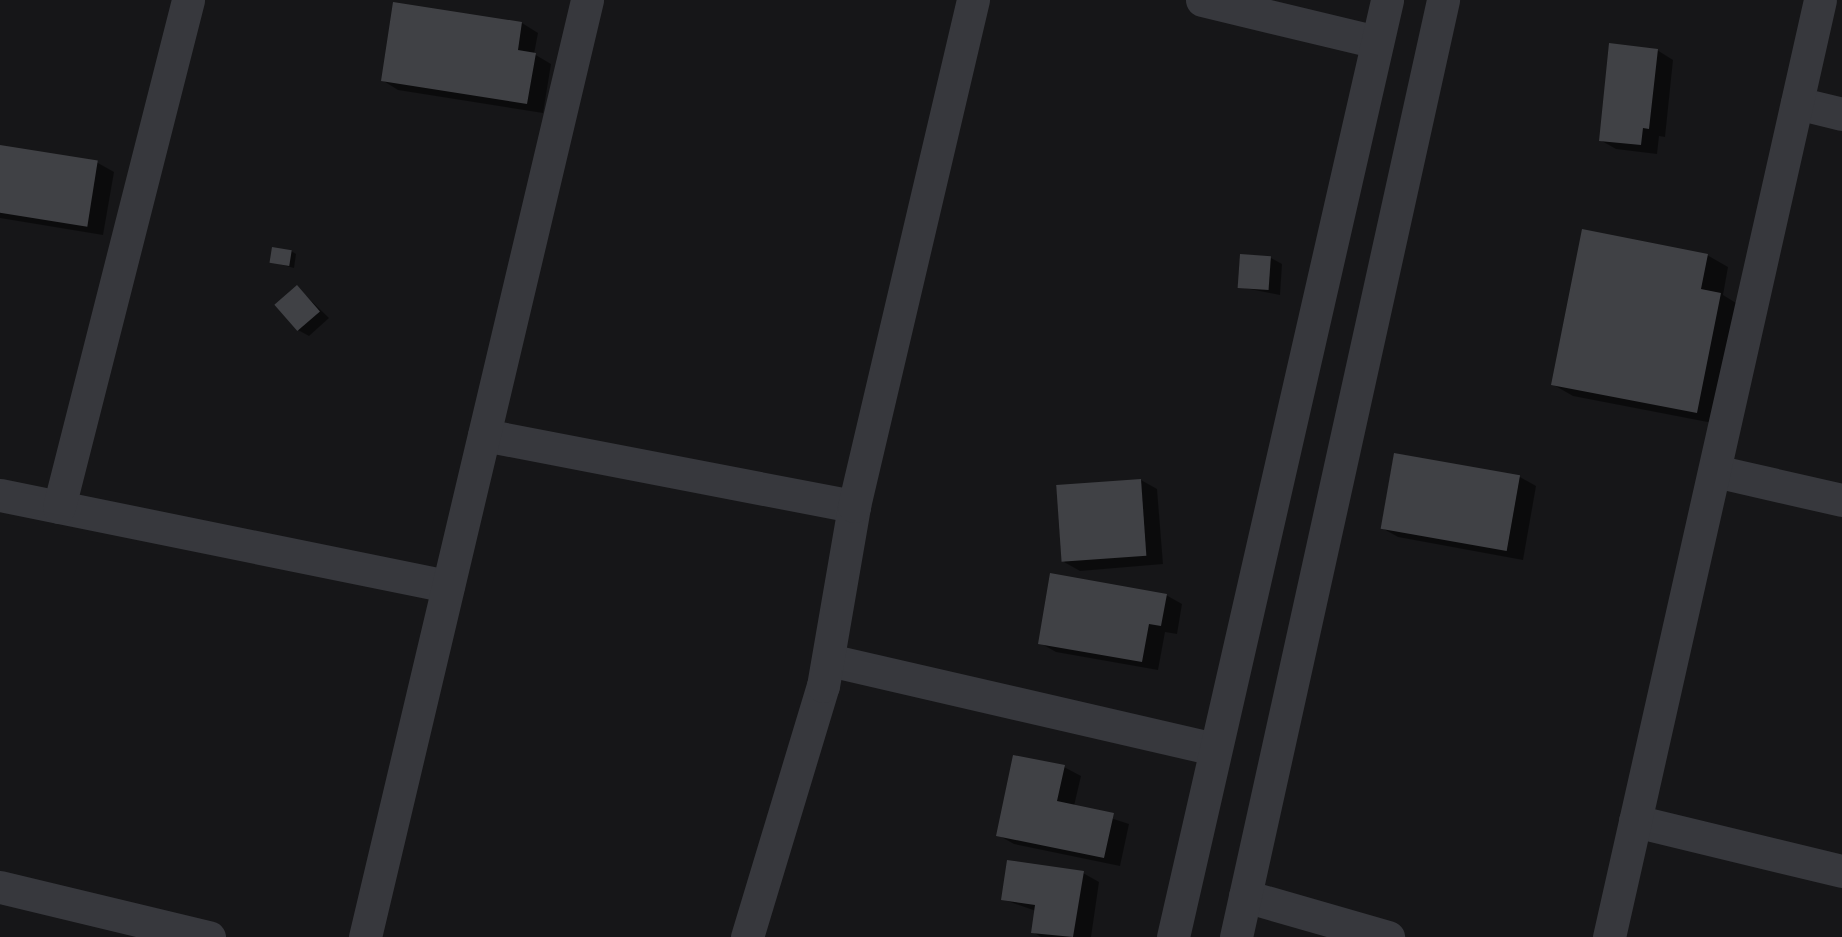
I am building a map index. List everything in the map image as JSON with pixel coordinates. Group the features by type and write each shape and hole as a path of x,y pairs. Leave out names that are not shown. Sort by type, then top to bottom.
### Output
{"street":[{"path":"59,507 188,0"},
{"path":"365,937 587,0"},
{"path":"747,937 829,660 854,506 974,0"},
{"path":"1202,0 1377,42"},
{"path":"1173,937 1214,749 1387,0"},
{"path":"1236,937 1443,0"},
{"path":"1609,937 1821,0"},
{"path":"1797,103 1842,114"},
{"path":"484,435 854,506"},
{"path":"1714,471 1842,500"},
{"path":"0,495 448,586"},
{"path":"829,660 1214,749"},
{"path":"1635,821 1842,871"},
{"path":"0,887 209,937"},
{"path":"1245,896 1388,937"}],"building":[{"path":"393,2 522,22 518,50 536,53 527,104 381,81"},
{"path":"1609,43 1658,49 1649,129 1643,128 1641,145 1599,141"},
{"path":"0,145 98,160 87,227 0,213"},
{"path":"1582,229 1708,254 1701,289 1721,293 1697,413 1551,385"},
{"path":"272,247 292,250 289,266 269,263"},
{"path":"1240,254 1271,256 1269,290 1238,288"},
{"path":"297,285 320,311 297,331 274,305"},
{"path":"1394,453 1520,475 1507,551 1381,529"},
{"path":"1141,479 1146,556 1062,562 1056,485"},
{"path":"1050,573 1167,594 1161,626 1149,624 1142,662 1038,644"},
{"path":"1013,755 1065,765 1057,801 1114,813 1104,858 996,836"},
{"path":"1007,860 1084,871 1073,937 1031,933 1035,905 1001,900"}]}
